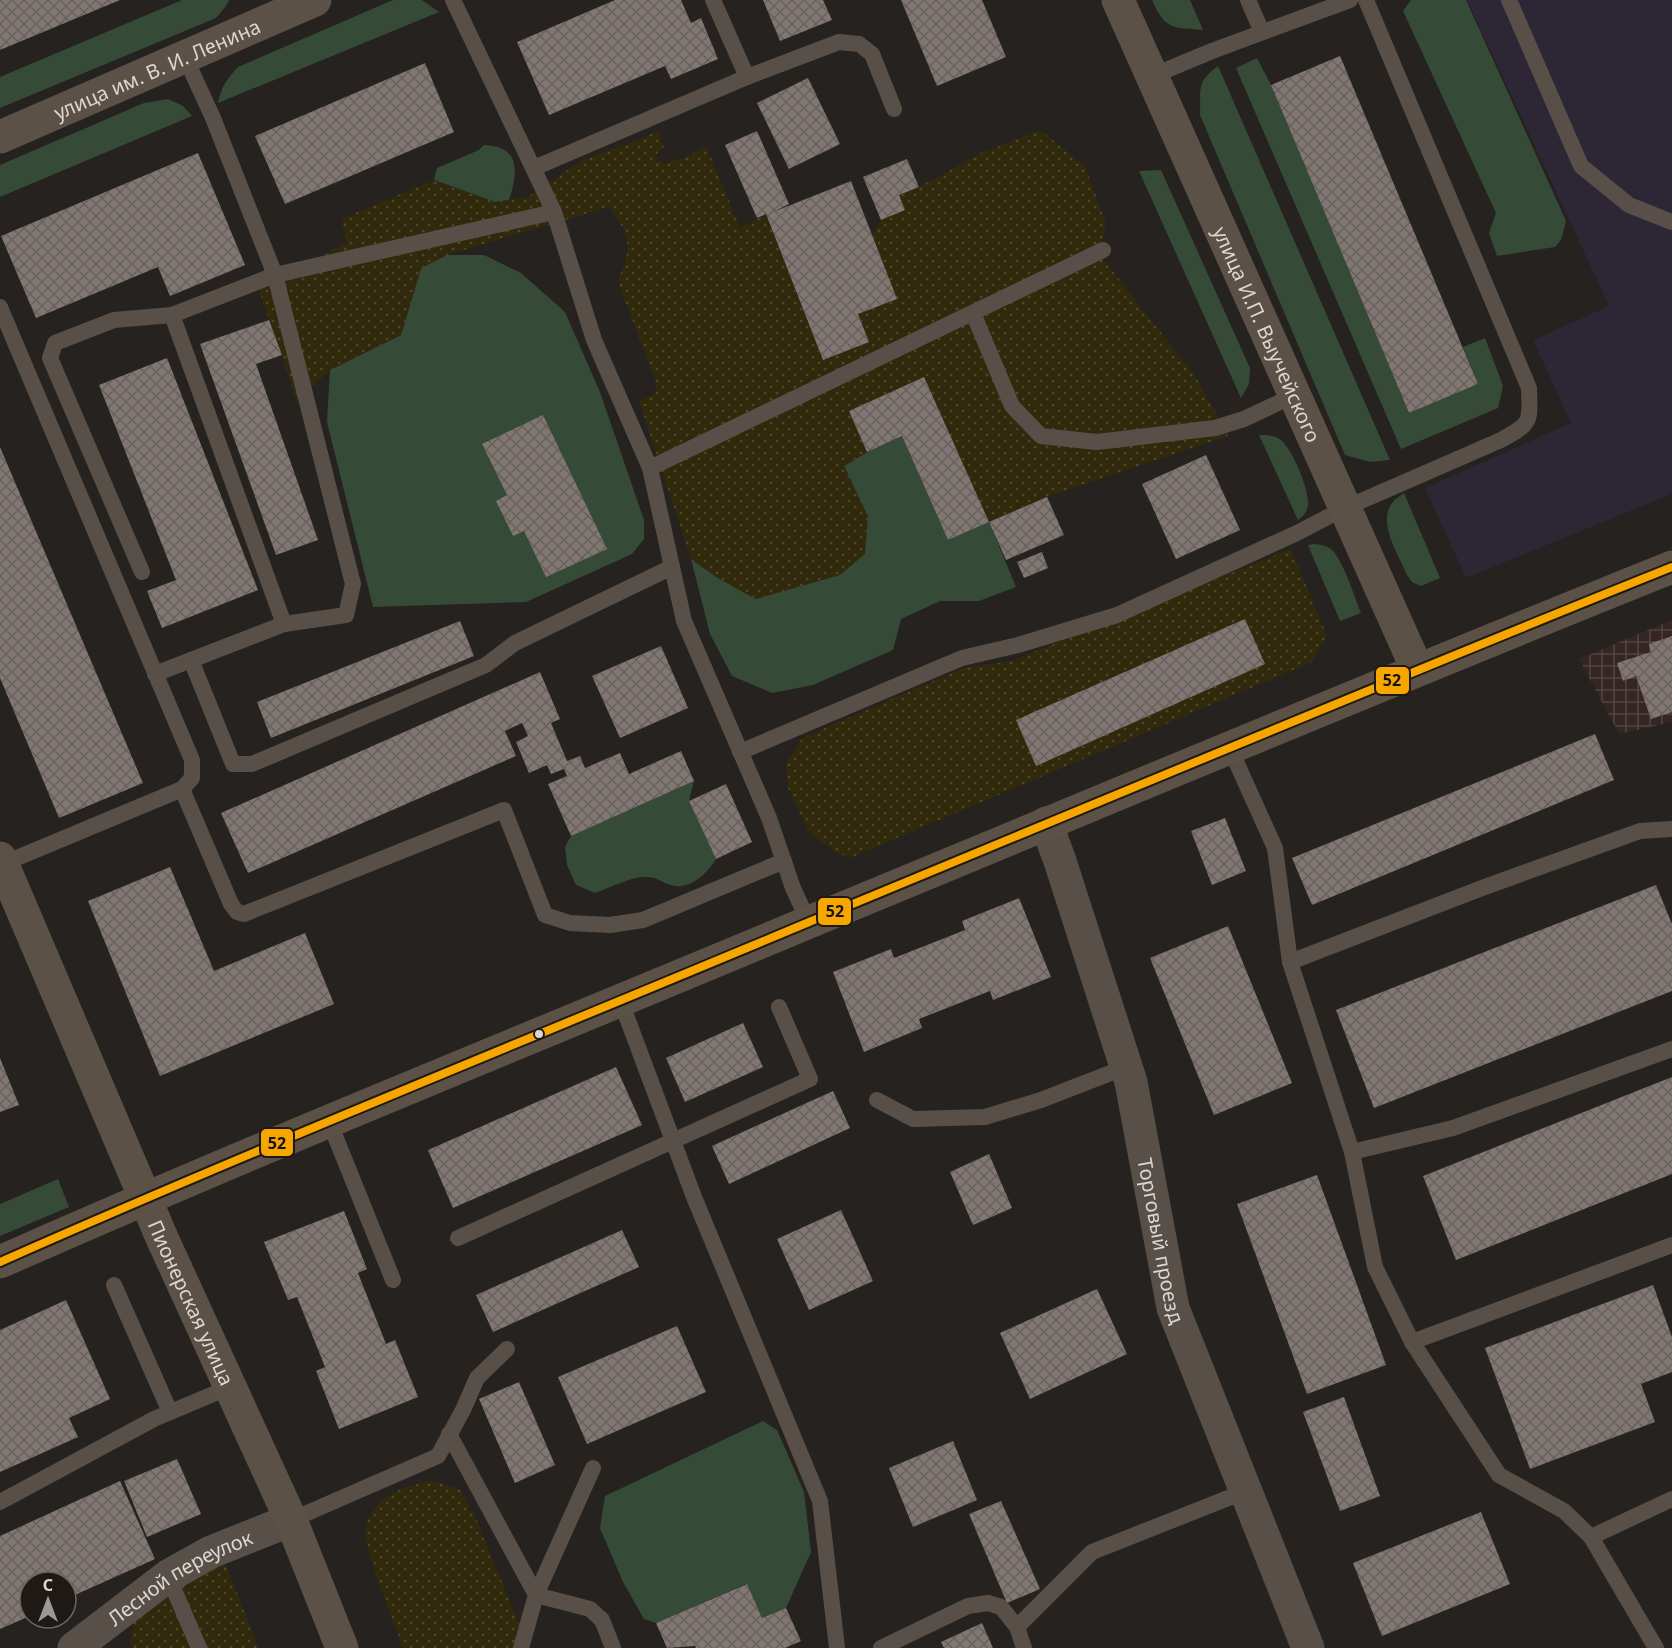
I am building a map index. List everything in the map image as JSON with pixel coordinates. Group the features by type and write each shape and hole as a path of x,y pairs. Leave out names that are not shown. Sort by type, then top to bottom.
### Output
{"main road":[{"name":"улица им. В. И. Ленина","path":"0,137 186,57 266,10 315,0"},
{"name":"улица И.П. Выучейского","path":"1118,0 1417,669"},
{"path":"0,1262 145,1198 620,999 809,923 1229,746 1672,567"},
{"name":"Пионерская улица","path":"1,861 145,1198 291,1520 342,1648"}],"street":[{"name":"Торговый проезд","path":"1046,823 1131,1082 1173,1308 1308,1648"},
{"name":"Лесной переулок","path":"74,1648 168,1576 211,1552 291,1520"}],"lane":[{"path":"453,0 554,212 594,340 650,468 684,621 769,818 793,888 809,923"},
{"path":"713,0 747,77"},
{"path":"1248,0 1262,32"},
{"path":"1152,76 1350,0"},
{"path":"740,752 962,658 1018,645 1117,615 1297,533 1346,508 1501,440 1524,427 1530,415 1529,388 1366,0"},
{"path":"1509,0 1581,166 1629,205 1672,222"},
{"path":"534,168 747,77 839,42 859,44 872,54 894,110"},
{"path":"155,674 284,624 346,615 353,584 275,275 213,118 186,57"},
{"path":"142,572 50,358 55,343 114,320 172,315 275,275 554,212"},
{"path":"650,468 1103,250"},
{"path":"0,307 192,760 192,778 182,789 1,861"},
{"path":"973,313 1012,406 1041,436 1097,442 1215,428 1244,418 1295,395"},
{"path":"172,315 284,624"},
{"path":"26,368 50,358"},
{"path":"191,660 233,764 252,764 486,665 515,643 672,567"},
{"path":"1229,746 1275,848 1290,962 1352,1152 1375,1267 1412,1342 1499,1475 1564,1511 1591,1537 1656,1648"},
{"path":"182,789 231,904 237,912 244,914 504,810 545,915 570,923 610,925 643,920 784,861"},
{"path":"1290,962 1482,888 1640,831 1672,829"},
{"path":"620,999 694,1197 820,1501 837,1648"},
{"path":"458,1238 810,1079 779,1007"},
{"path":"1352,1152 1453,1128 1672,1049"},
{"path":"877,1100 913,1119 985,1117 1041,1100 1126,1066"},
{"path":"329,1121 393,1280"},
{"path":"1412,1342 1672,1245"},
{"path":"114,1286 170,1412"},
{"path":"291,1520 438,1456 477,1378 507,1349"},
{"path":"0,1502 170,1412 230,1387"},
{"path":"449,1434 536,1595 590,1609 602,1620 613,1648"},
{"path":"521,1648 536,1595 593,1467"},
{"path":"1017,1627 1092,1552 1246,1491"},
{"path":"1591,1537 1672,1499"},
{"path":"168,1576 199,1648"},
{"path":"881,1648 968,1606 988,1603 1001,1607 1017,1627 1024,1648"}],"shaded area":[{"path":"1467,0 1672,0 1672,494 1466,578 1425,488 1571,423 1533,340 1609,306"},
{"path":"1672,620 1672,722 1619,734 1579,659"}],"green space":[{"path":"182,0 229,0 216,18 0,108 0,77"},
{"path":"393,0 422,0 439,12 218,103 225,84 238,67"},
{"path":"1152,0 1190,0 1203,30 1171,26 1162,17"},
{"path":"1411,0 1466,0 1566,221 1561,240 1555,247 1497,256 1489,233 1496,213 1403,11"},
{"path":"1257,58 1271,85 1409,413 1478,384 1463,347 1485,338 1503,386 1498,408 1401,449 1236,68"},
{"path":"1218,66 1390,460 1370,462 1345,455 1200,115 1201,87 1206,77"},
{"path":"168,99 183,106 192,116 0,197 0,165 144,103"},
{"path":"484,145 505,150 511,156 515,171 509,200 495,202 434,180 437,168 479,150"},
{"path":"1161,170 1250,368 1249,384 1241,398 1139,171"},
{"path":"447,255 484,255 521,273 565,312 600,392 644,520 644,539 632,554 526,602 373,607 327,422 330,370 401,335 421,268"},
{"path":"1259,435 1273,436 1283,442 1299,468 1306,489 1308,505 1306,512 1298,520"},
{"path":"902,436 948,540 989,522 1016,587 979,601 940,601 901,619 893,650 813,685 772,693 732,676 710,634 691,559 718,578 756,599 868,517 844,466 867,452"},
{"path":"1404,493 1440,578 1421,586 1412,582 1407,575 1388,529 1388,510"},
{"path":"1315,544 1329,548 1337,557 1361,613 1340,621 1308,545"},
{"path":"694,781 689,801 716,859 703,875 684,886 671,885 652,877 639,877 595,893 576,885 567,865 565,847 571,836"},
{"path":"58,1179 69,1207 0,1236 0,1204"},
{"path":"763,1421 777,1430 804,1492 811,1552 786,1608 762,1618 746,1584 656,1623 644,1619 623,1582 600,1528 605,1496"}],"sand":[{"path":"658,130 664,146 655,156 664,164 687,157 706,146 740,227 766,215 823,360 869,342 858,314 896,299 872,235 881,220 905,210 899,195 919,187 981,153 1040,130 1085,166 1106,223 1100,255 1196,377 1228,436 1047,497 989,522 923,377 849,411 867,452 844,466 868,517 865,554 840,575 756,599 718,578 691,559 639,401 655,394 656,382 619,285 626,258 627,243 624,231 609,207 447,255 421,268 401,335 330,370 297,402 259,290 347,242 341,219 434,180 495,202 528,197 584,159 639,140"},
{"path":"1291,549 1327,636 1312,662 850,858 833,851 808,831 788,788 786,764 802,738 963,668 1011,661"},
{"path":"430,1480 460,1489 477,1521 529,1648 403,1648 373,1567 364,1533 368,1518 382,1499 401,1489"},
{"path":"219,1548 259,1648 132,1648 130,1643 135,1616"}],"building":[{"path":"0,0 120,0 0,50"},
{"path":"615,0 681,0 691,23 701,18 718,59 671,79 665,66 549,115 517,42"},
{"path":"763,0 823,0 832,20 780,41"},
{"path":"901,0 982,0 1006,57 937,86"},
{"path":"1340,56 1478,384 1409,413 1271,85"},
{"path":"425,63 454,132 285,204 255,136"},
{"path":"808,78 840,144 789,169 757,103"},
{"path":"757,131 789,204 773,212 851,181 897,299 858,314 869,342 823,360 766,214 757,218 725,145"},
{"path":"198,153 245,265 170,296 158,267 36,318 1,236"},
{"path":"907,159 919,187 899,195 905,210 881,220 863,177"},
{"path":"269,320 282,355 256,364 318,540 276,555 200,344"},
{"path":"167,358 258,590 162,628 147,591 176,580 99,385"},
{"path":"924,377 989,522 948,540 902,436 867,452 849,411"},
{"path":"543,415 607,549 546,577 524,531 513,536 496,501 507,495 482,444"},
{"path":"0,447 143,783 59,818 0,678"},
{"path":"1206,455 1240,530 1176,559 1142,484"},
{"path":"1047,497 1064,535 1006,560 989,522"},
{"path":"1042,552 1048,568 1024,578 1017,562"},
{"path":"1245,619 1265,664 1036,766 1016,720"},
{"path":"460,621 474,656 271,738 257,702"},
{"path":"1672,636 1672,712 1651,719 1636,676 1623,681 1617,663 1651,652 1649,644"},
{"path":"661,646 688,708 620,738 592,676"},
{"path":"540,672 560,719 551,723 567,761 580,756 585,768 620,753 629,774 681,751 694,781 571,836 548,784 567,776 564,769 551,774 547,765 529,773 516,742 528,736 522,723 505,731 516,756 248,873 221,813"},
{"path":"1595,734 1614,780 1312,905 1292,858"},
{"path":"726,784 752,842 716,859 689,801"},
{"path":"1225,818 1246,871 1212,885 1191,831"},
{"path":"170,867 214,971 305,933 334,1004 160,1076 88,901"},
{"path":"1656,885 1672,924 1672,991 1374,1108 1336,1010"},
{"path":"1019,898 1051,977 993,1000 990,991 919,1019 922,1028 864,1052 833,972 891,949 894,958 965,930 962,921"},
{"path":"1228,926 1292,1083 1214,1115 1150,958"},
{"path":"743,1023 763,1067 685,1102 666,1058"},
{"path":"0,1058 19,1105 0,1112"},
{"path":"616,1067 642,1125 453,1208 428,1150"},
{"path":"1672,1077 1672,1174 1456,1260 1423,1176"},
{"path":"833,1091 850,1128 729,1184 712,1146"},
{"path":"989,1154 1012,1208 973,1225 950,1172"},
{"path":"1317,1175 1386,1365 1307,1394 1237,1204"},
{"path":"841,1210 873,1281 809,1310 777,1239"},
{"path":"344,1211 367,1269 358,1273 386,1344 395,1340 418,1397 339,1429 316,1371 325,1367 297,1297 288,1300 264,1242"},
{"path":"622,1230 639,1267 493,1332 476,1295"},
{"path":"1653,1285 1672,1337 1672,1372 1641,1384 1655,1422 1530,1469 1485,1348"},
{"path":"1097,1289 1127,1354 1030,1399 1000,1333"},
{"path":"66,1300 110,1399 69,1418 78,1437 0,1472 0,1330"},
{"path":"677,1326 706,1392 587,1444 558,1377"},
{"path":"519,1382 555,1465 515,1483 479,1399"},
{"path":"1344,1397 1380,1496 1340,1511 1303,1412"},
{"path":"953,1441 977,1500 913,1527 889,1468"},
{"path":"177,1459 201,1514 147,1537 124,1481"},
{"path":"120,1481 155,1559 78,1594 78,1570 18,1570 18,1621 0,1629 0,1536"},
{"path":"1001,1501 1040,1589 1007,1603 969,1514"},
{"path":"1481,1512 1510,1584 1382,1636 1353,1563"},
{"path":"747,1584 762,1618 786,1608 801,1641 785,1648 696,1648 695,1646 667,1648 656,1623"},
{"path":"982,1623 993,1648 944,1648 941,1642"}],"transit line":[{"name":"52","path":"0,1262 406,1089 1672,567"}]}
